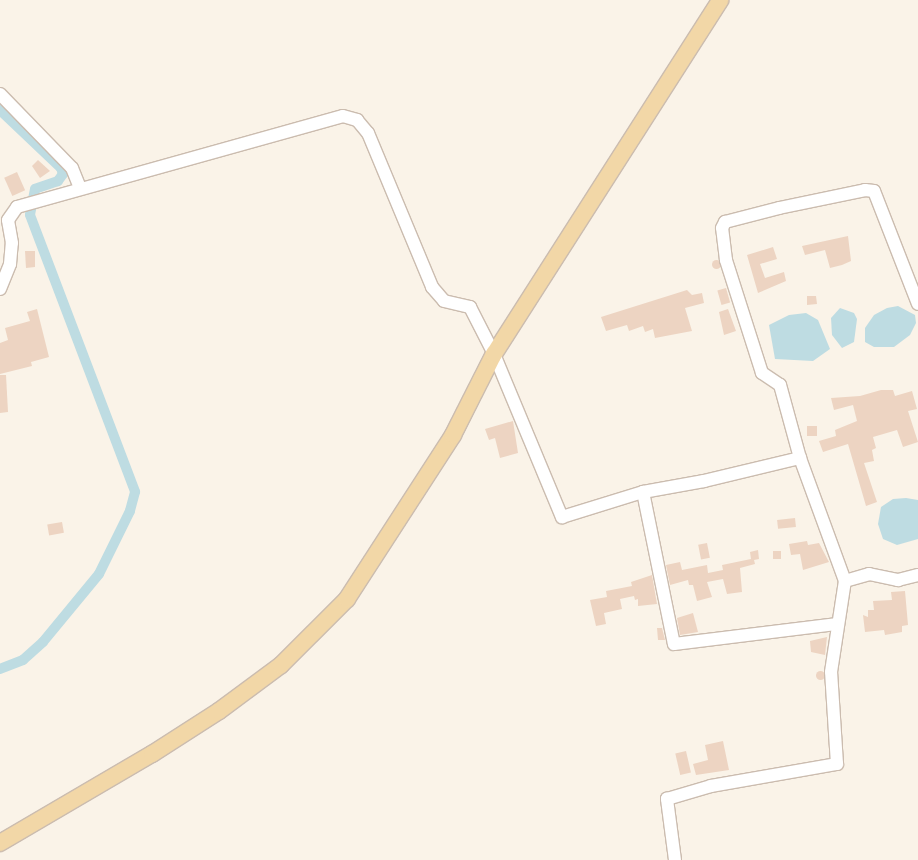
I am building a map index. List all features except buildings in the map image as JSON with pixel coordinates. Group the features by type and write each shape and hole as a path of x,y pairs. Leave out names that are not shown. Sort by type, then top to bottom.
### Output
{"main road":[{"path":"0,843 152,754 219,711 281,665 313,636 347,599 447,443 494,354 720,0"}],"street":[{"path":"0,94 72,168 76,189"},
{"path":"0,289 10,264 12,243 8,220 17,207 343,116 357,120 368,133 432,287 444,301 470,306 494,354 562,517 642,492 721,478 800,458"},
{"path":"675,860 667,799 711,786 837,764 831,672 845,581 800,458 780,385 762,373 721,237 725,222 827,198 874,191 918,304"},
{"path":"642,492 674,644 838,624"},
{"path":"845,581 869,574 898,580 918,575"}],"water":[{"path":"898,306 915,315 916,323 910,335 894,347 874,347 865,342 865,328 874,315 887,308"},
{"path":"840,308 854,313 857,319 854,342 842,348 832,335 831,318"},
{"path":"806,313 818,320 830,349 813,361 775,359 769,325 789,315"},
{"path":"906,498 918,500 918,539 897,545 883,539 878,524 881,507 893,499"}],"waterway":[{"path":"0,110 61,168 63,174 58,181 35,189 30,215 135,492 130,511 99,574 43,642 23,660 0,669"}]}
